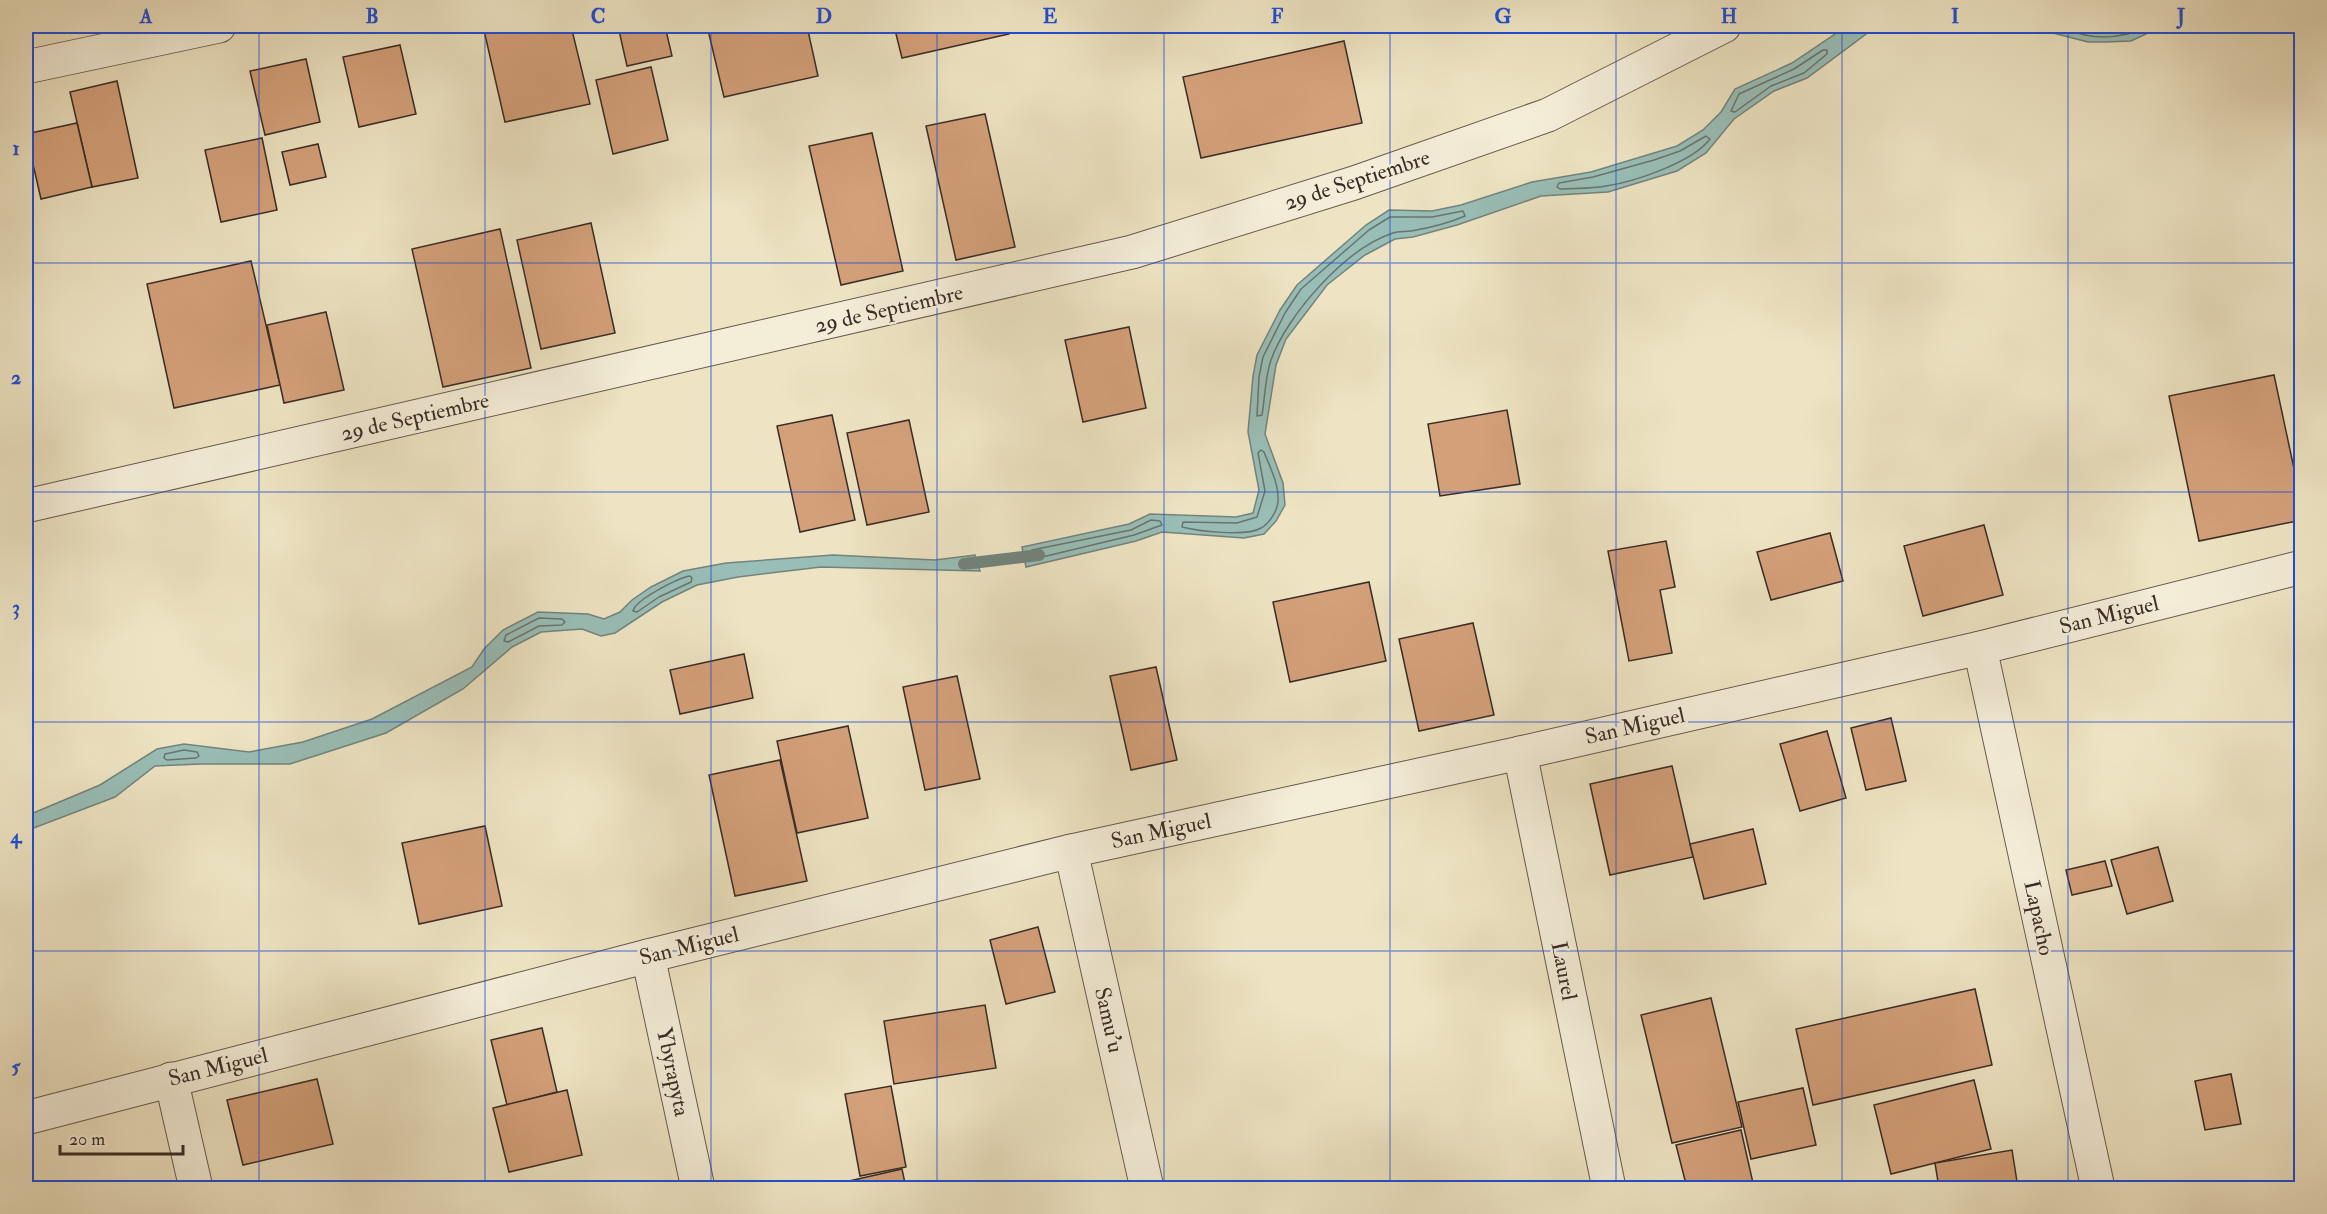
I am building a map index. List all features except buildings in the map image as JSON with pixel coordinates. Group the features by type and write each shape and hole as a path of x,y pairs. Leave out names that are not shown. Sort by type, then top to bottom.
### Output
{"street":[{"path":"26,67 219,26"},
{"name":"29 de Septiembre","path":"26,506 1132,252 1354,183 1548,116 1724,26"},
{"name":"San Miguel","path":"26,1118 648,956 1071,851 1520,753 1980,648 2301,567"},
{"name":"Lapacho","path":"1980,648 2098,1188"},
{"name":"Laurel","path":"1520,753 1609,1188"},
{"name":"Samu'u","path":"1071,851 1147,1188"},
{"name":"Ybyrapyta","path":"648,956 698,1188"},
{"path":"171,1079 196,1188"}],"water":[{"path":"1847,26 1893,26 1869,32 1807,78 1774,91 1734,119 1706,153 1677,171 1608,192 1541,196 1457,225 1413,237 1395,239 1365,255 1327,285 1286,339 1276,365 1265,434 1283,483 1285,505 1276,521 1264,534 1244,538 1162,532 1136,541 1026,567 1022,547 1129,524 1150,514 1236,517 1253,513 1259,490 1248,432 1257,355 1280,310 1297,285 1366,225 1389,210 1432,211 1461,205 1532,182 1591,172 1677,146 1703,130 1721,112 1735,89 1792,63"},
{"path":"1992,26 2163,26 2131,41 2088,42 2049,32"},
{"path":"833,555 935,560 975,555 980,571 821,567 738,577 697,585 662,602 615,633 601,636 582,629 541,632 512,647 463,689 386,733 290,764 155,766 115,797 26,831 26,816 100,785 157,749 184,744 249,752 303,742 372,719 472,667 484,649 503,630 538,612 588,614 604,619 620,612 632,600 651,587 683,571 726,563"}],"waterway":[{"path":"964,564 1039,555"}]}
